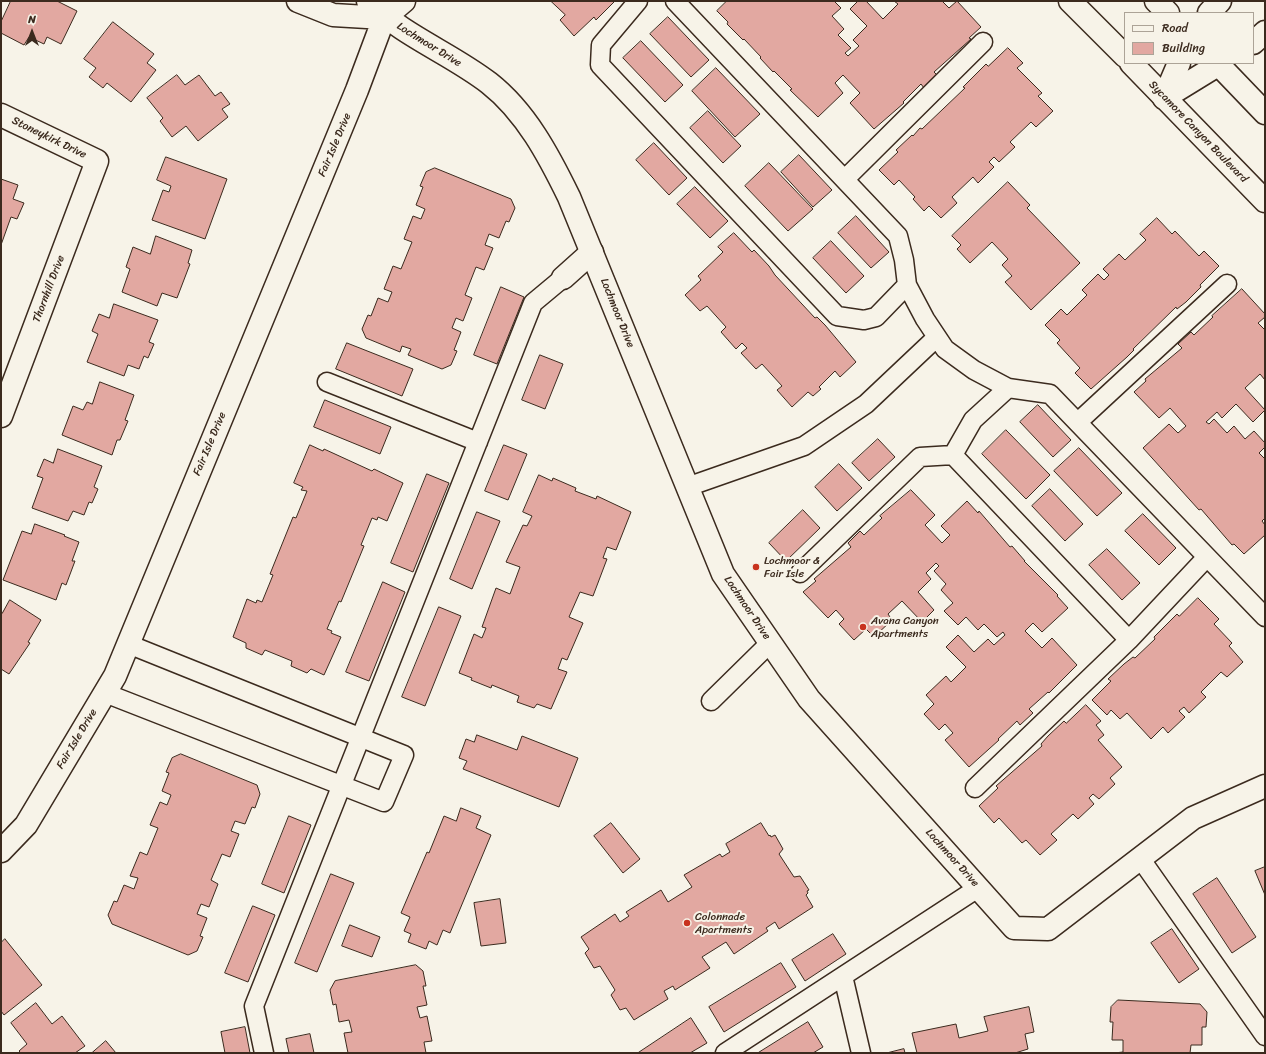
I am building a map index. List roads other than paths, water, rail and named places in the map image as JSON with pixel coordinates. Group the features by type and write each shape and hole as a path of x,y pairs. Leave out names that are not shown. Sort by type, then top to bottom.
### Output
{"main road":[{"name":"Lochmoor Drive","path":"298,1 333,15 385,9"},
{"name":"Lochmoor Drive","path":"368,1 385,9 489,84 518,113 547,153 569,197 592,252 723,574 809,699 1014,928 1048,930 1193,818 1265,786"},
{"name":"Fair Isle Drive","path":"1,851 26,825 115,676 354,97 385,9 404,1"},
{"path":"1070,1 1124,55"},
{"path":"1156,1 1167,12"},
{"path":"1210,12 1220,1"},
{"path":"1254,42 1265,32"},
{"name":"Sycamore Canyon Boulevard","path":"1132,64 1265,201"},
{"path":"1164,98 1179,64"},
{"path":"1164,98 1219,64 1265,113"},
{"name":"Stoneykirk Drive","path":"1,115 97,161"},
{"name":"Thornhill Drive","path":"1,416 97,161"},
{"path":"563,278 592,252"}],"lane":[{"path":"638,1 601,45 600,65 837,316 864,320 876,316 908,285"},
{"path":"675,1 898,236 908,285 925,319 945,349 974,370 1008,388 1050,394 1265,617"},
{"path":"845,179 983,42"},
{"path":"264,1053 254,1006 533,303 563,278"},
{"path":"1078,422 1227,284"},
{"path":"688,487 804,446 866,404 937,337"},
{"path":"327,382 478,442"},
{"path":"953,455 973,420 1008,388"},
{"path":"800,573 920,456 953,455 1129,640"},
{"path":"975,788 1129,640 1207,557"},
{"path":"711,701 770,643"},
{"path":"104,693 384,802 404,755 361,736 128,644"},
{"path":"1140,858 1265,1036"},
{"path":"725,1053 978,888"},
{"path":"843,976 861,1053"}],"place":[{"name":"Lochmoor & Fair Isle","path":"756,567"},
{"name":"Avana Canyon Apartments","path":"863,627"},
{"name":"Colonnade Apartments","path":"687,923"}]}
